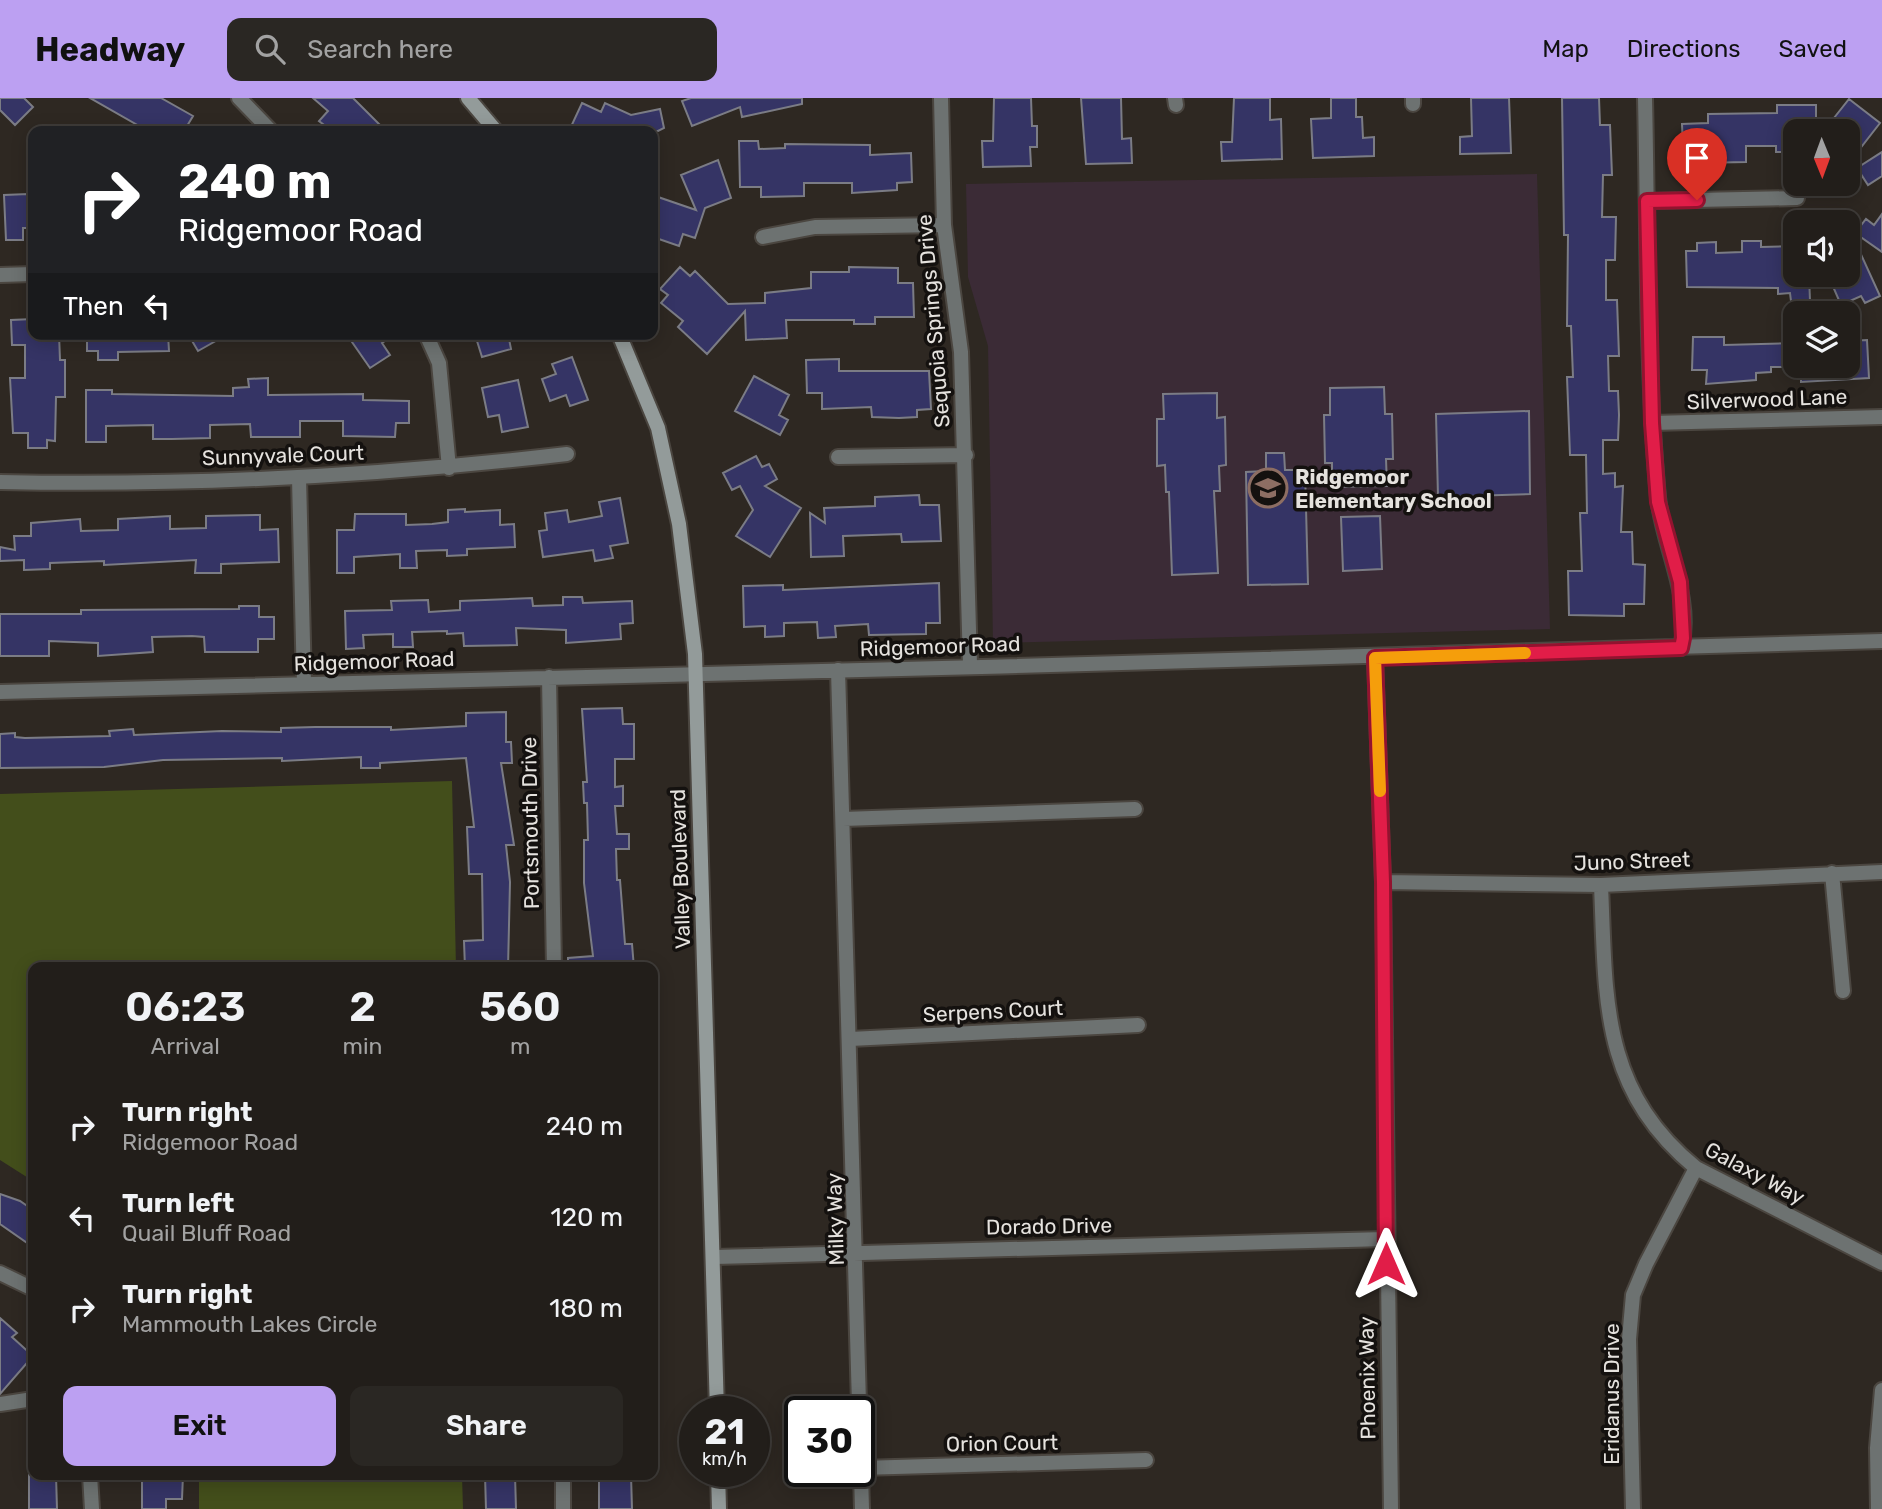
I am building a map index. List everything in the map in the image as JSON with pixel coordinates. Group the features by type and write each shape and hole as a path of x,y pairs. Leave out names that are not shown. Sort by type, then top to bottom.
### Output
{"street":[{"path":"239,98 266,126"},
{"path":"468,98 492,126"},
{"name":"Sequoia Springs Drive","path":"941,98 944,225 961,352 971,665"},
{"path":"1645,98 1652,423 1658,502 1680,582 1683,638 1681,648"},
{"path":"1647,201 1797,198"},
{"path":"763,237 815,227 944,225"},
{"path":"0,275 28,274"},
{"path":"429,340 439,363 449,468"},
{"name":"Valley Boulevard","path":"622,340 658,428 679,524 695,672 717,1396"},
{"name":"Silverwood Lane","path":"1652,423 1882,417"},
{"name":"Sunnyvale Court","path":"0,482 299,478 449,468 566,454"},
{"path":"838,457 966,455"},
{"path":"299,478 304,684"},
{"name":"Ridgemoor Road","path":"0,692 971,665 1375,658 1882,641"},
{"name":"Phoenix Way","path":"1375,658 1383,882 1391,1509"},
{"name":"Milky Way","path":"838,670 857,1252 859,1396"},
{"name":"Portsmouth Drive","path":"549,677 554,962"},
{"path":"843,819 1135,809"},
{"name":"Juno Street","path":"1383,882 1601,884 1882,872"},
{"path":"1832,873 1843,991"},
{"name":"Galaxy Way","path":"1601,884 1604,962 1612,1029 1622,1071 1640,1108 1670,1146 1696,1168 1882,1263"},
{"name":"Serpens Court","path":"850,1039 1138,1024"},
{"name":"Eridanus Drive","path":"1633,1509 1629,1339 1633,1295 1646,1264 1696,1168"},
{"name":"Dorado Drive","path":"714,1256 1386,1239"},
{"path":"0,1273 28,1287"},
{"path":"1878,1509 1877,1448 1882,1390"},
{"path":"0,1404 28,1400"},
{"name":"Orion Court","path":"875,1468 1146,1460"},
{"path":"90,1480 92,1509"},
{"path":"563,1480 564,1509"},
{"path":"718,1487 719,1509"},
{"name":"Milky Way","path":"861,1487 862,1509"}],"shaded area":[{"name":"Ridgemoor Elementary School","path":"1537,174 1550,629 993,643 988,346 968,277 966,184"}],"green space":[{"path":"452,781 456,962 28,962 28,1178 0,1160 0,794"},
{"path":"199,1480 462,1480 463,1509 199,1509"}],"building":[{"path":"0,98 24,98 33,107 15,125 0,110"},
{"path":"90,98 161,98 193,116 187,126 139,126"},
{"path":"313,98 353,98 381,126 326,126 319,121 328,111"},
{"path":"691,98 802,98 802,104 742,117 740,107 692,126 682,101"},
{"path":"994,98 1031,98 1032,126 1037,126 1037,147 1030,147 1031,166 983,167 982,141 993,141"},
{"path":"1081,98 1121,98 1122,139 1131,138 1132,163 1086,164"},
{"path":"1234,98 1270,98 1270,120 1281,119 1282,159 1222,161 1221,142 1232,142"},
{"path":"1331,98 1356,98 1356,117 1362,117 1363,138 1374,137 1374,156 1313,158 1311,119 1331,118"},
{"path":"1471,98 1509,98 1511,153 1460,154 1460,137 1472,136"},
{"path":"1562,98 1599,98 1600,125 1610,125 1612,175 1603,175 1602,217 1616,217 1615,260 1606,260 1606,300 1617,300 1619,356 1608,356 1609,391 1618,391 1619,415 1618,440 1603,440 1603,474 1615,473 1615,487 1623,486 1621,532 1632,532 1633,564 1645,565 1644,604 1624,604 1624,616 1569,615 1568,571 1582,571 1580,513 1587,513 1586,455 1570,455 1567,377 1573,377 1571,326 1567,326 1568,235 1564,235"},
{"path":"1849,99 1880,123 1860,149 1860,119 1833,119"},
{"path":"582,103 601,112 605,103 631,115 660,109 664,128 658,131 658,126 571,126"},
{"path":"1777,105 1816,105 1816,119 1783,119 1783,152 1776,152 1776,146 1746,146 1746,162 1697,163 1697,147 1683,148 1682,124 1708,123 1708,114 1777,113"},
{"path":"739,141 758,141 759,149 785,148 785,144 870,145 870,155 911,153 912,182 897,183 897,190 852,193 852,183 804,183 804,196 761,197 761,187 740,187"},
{"path":"1882,152 1882,176 1868,185 1860,173 1860,166"},
{"path":"718,160 731,198 705,208 695,238 683,234 679,246 658,239 658,197 696,210 681,175"},
{"path":"28,194 28,228 23,228 23,240 6,240 4,195"},
{"path":"1882,214 1882,252 1860,237 1860,227 1866,219 1874,225"},
{"path":"1742,241 1761,241 1761,247 1783,246 1783,287 1809,287 1810,301 1791,301 1790,293 1778,294 1778,288 1687,287 1686,251 1697,251 1697,243 1716,242 1716,253 1742,252"},
{"path":"1860,252 1880,296 1865,303 1861,296 1850,301 1839,301 1833,287 1860,287"},
{"path":"680,267 690,276 695,271 728,304 765,303 765,293 811,288 811,272 849,272 849,267 898,268 898,283 913,283 914,317 875,317 875,324 854,324 854,320 786,320 787,338 746,340 745,311 707,354 678,327 683,321 661,303 668,295 660,289"},
{"path":"28,319 28,340 59,340 60,360 65,360 65,397 56,397 55,441 47,440 47,448 28,448 28,433 13,433 10,378 25,378 25,345 12,345 11,320"},
{"path":"1693,337 1724,337 1724,345 1783,343 1783,367 1771,367 1771,372 1756,373 1756,380 1706,384 1707,370 1692,370"},
{"path":"87,340 168,340 169,351 118,352 118,360 98,360 98,351 87,351"},
{"path":"192,340 217,340 198,351"},
{"path":"386,340 382,343 390,355 370,368 352,342"},
{"path":"509,340 511,349 482,357 477,341"},
{"path":"1860,340 1867,340 1869,378 1801,382 1801,378 1860,378"},
{"path":"572,357 588,400 570,406 566,395 550,401 542,379 556,374 552,364"},
{"path":"839,359 839,371 929,371 931,409 917,410 917,417 899,418 872,417 871,407 822,409 822,393 807,393 806,360"},
{"path":"754,376 789,395 779,415 788,420 780,435 735,411"},
{"path":"268,378 268,395 363,394 363,400 409,401 409,423 396,423 395,437 343,436 343,421 300,421 300,437 251,437 250,424 210,425 210,438 153,439 153,425 106,426 106,442 86,442 86,390 112,390 112,394 233,396 233,388 249,387 248,379"},
{"path":"518,380 528,427 502,432 499,415 488,417 482,388"},
{"path":"1384,387 1385,414 1392,414 1393,459 1386,459 1387,486 1332,487 1332,463 1325,463 1324,415 1330,415 1330,388"},
{"path":"1217,393 1217,418 1225,417 1226,465 1219,466 1220,491 1214,491 1218,573 1172,575 1169,492 1166,492 1165,465 1157,466 1157,419 1164,419 1163,394"},
{"path":"1529,411 1530,494 1438,497 1436,414"},
{"path":"1266,453 1284,453 1285,470 1305,470 1308,584 1248,585 1246,472 1266,471"},
{"path":"756,456 762,467 769,464 777,479 765,486 801,508 770,557 736,536 753,510 740,486 732,490 723,473"},
{"path":"919,495 920,505 939,505 941,541 902,542 901,534 843,536 844,556 811,557 810,513 825,523 824,508 875,506 875,497"},
{"path":"620,498 628,543 610,546 613,558 595,561 593,550 543,557 539,531 547,530 545,513 567,510 569,522 602,516 599,502"},
{"path":"465,509 465,512 500,510 500,525 514,524 515,547 467,549 467,555 447,556 447,550 416,551 417,568 400,568 400,554 354,557 354,573 337,573 337,530 354,530 355,514 406,514 406,525 432,524 448,522 448,510"},
{"path":"260,515 260,530 278,529 279,562 221,564 221,573 195,573 196,560 104,565 104,561 50,563 50,569 24,570 24,560 0,561 0,547 15,550 14,536 31,536 31,523 80,519 81,531 118,530 118,519 170,516 170,529 206,528 206,516"},
{"path":"1380,516 1382,569 1343,571 1341,517"},
{"path":"939,583 940,623 926,623 926,634 869,635 868,624 835,626 836,637 818,638 817,622 784,623 784,636 765,637 765,626 744,627 743,586 783,585 783,590"},
{"path":"563,597 582,597 583,603 632,601 633,623 620,624 621,639 566,643 566,630 516,628 517,645 464,646 463,633 447,634 447,631 412,632 413,647 393,647 393,634 363,635 364,648 346,649 345,611 392,610 391,601 428,600 429,612 460,610 460,601 532,598 533,606 563,605"},
{"path":"239,606 259,606 259,617 274,617 274,639 258,639 258,652 205,652 204,637 192,636 152,637 153,652 98,656 98,643 49,641 49,656 0,656 0,614 81,614 81,610 239,609"},
{"path":"622,708 623,724 634,724 634,759 615,759 615,787 623,786 623,806 615,806 617,834 629,834 629,849 616,849 617,880 620,880 625,944 632,944 634,962 568,962 568,958 593,956 584,883 584,840 588,840 587,803 584,803 583,782 587,782 582,709"},
{"path":"506,712 506,742 511,742 512,763 501,763 514,845 506,845 510,882 508,962 465,962 464,941 483,940 482,874 469,874 467,827 474,827 466,758 380,763 380,768 361,768 361,757 282,761 282,758 163,760 104,767 0,768 0,734 15,733 15,737 25,738 110,736 109,731 133,729 134,735 222,731 281,732 281,728 315,727 391,727 391,730 466,726 466,713"},
{"path":"0,1194 28,1207 28,1244 0,1224"},
{"path":"0,1318 17,1333 12,1337 28,1351 28,1362 0,1394"},
{"path":"29,1480 56,1480 57,1509 29,1509"},
{"path":"142,1480 183,1480 182,1499 166,1499 166,1509 142,1509"},
{"path":"485,1480 515,1480 516,1509 486,1509"},
{"path":"599,1480 631,1480 632,1509 599,1509"}],"slow traffic":[{"path":"1380,791 1375,658 1525,653"}],"place":[{"name":"Ridgemoor Elementary School","path":"1268,488"}],"route":[{"path":"1386,1264 1383,882 1375,658 1681,648 1683,638 1680,582 1658,502 1652,423 1647,201 1697,200"}]}
